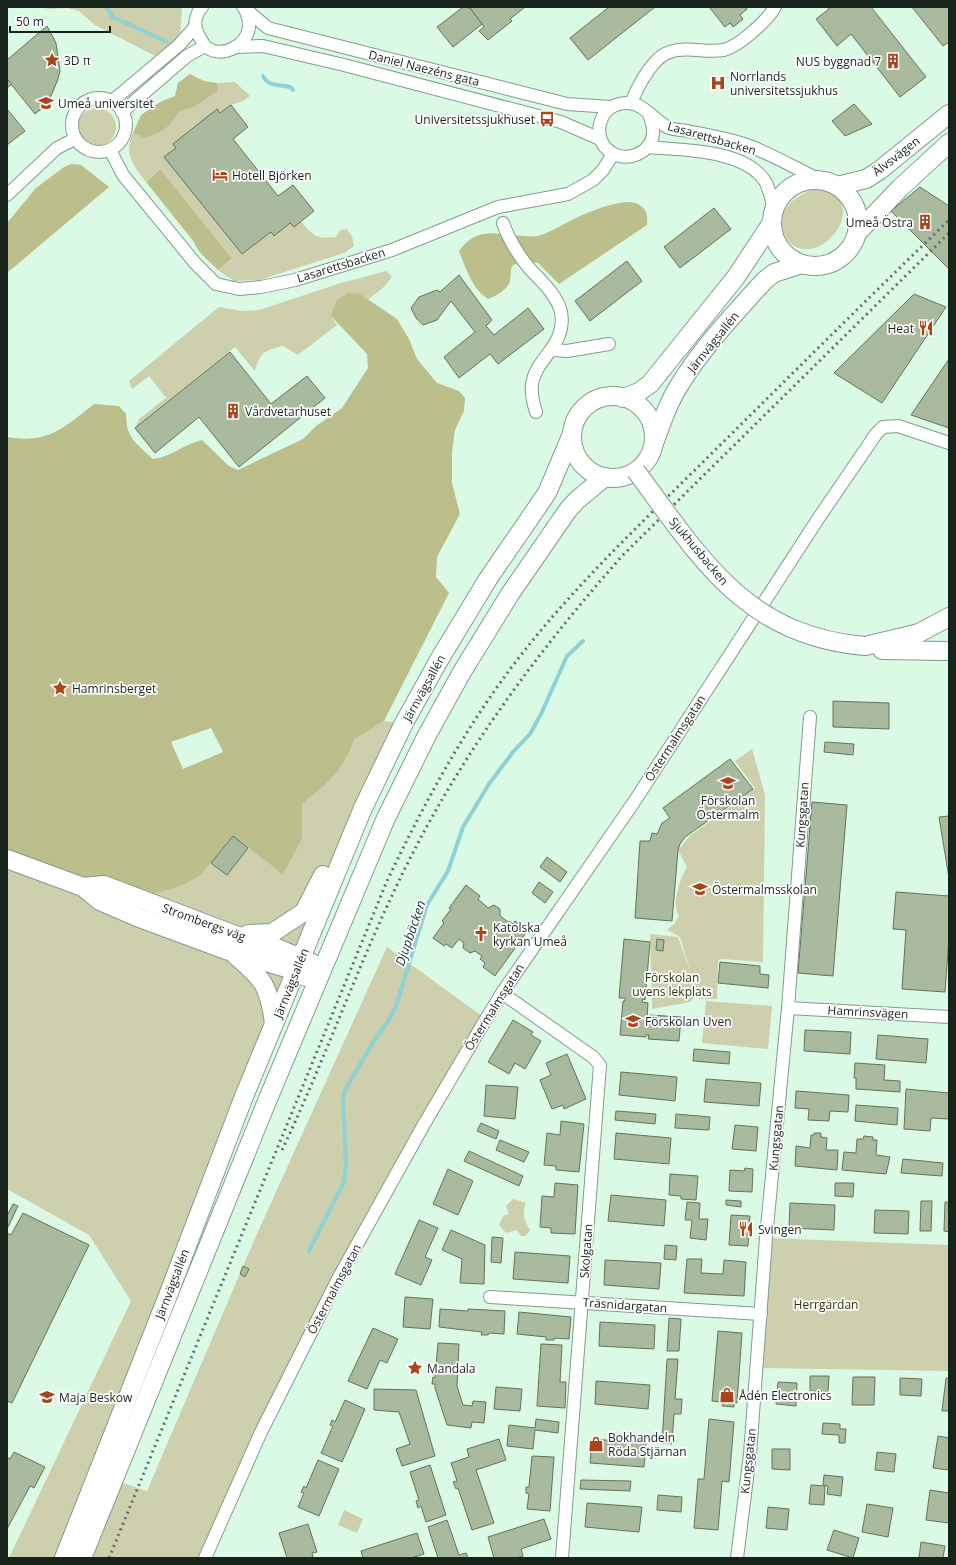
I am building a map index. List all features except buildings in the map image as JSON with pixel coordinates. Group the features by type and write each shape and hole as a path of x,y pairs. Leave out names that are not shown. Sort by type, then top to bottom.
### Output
{"main road":[{"name":"Älvsvägen","path":"829,183 866,179 880,170 949,114"},
{"name":"Älvsvägen","path":"857,233 900,188 949,143"},
{"path":"809,180 829,183 847,194 856,209 857,233 853,243 843,256 838,259 829,264 815,266 802,264 790,258 782,251 774,236 773,215 780,198 793,186 809,180"},
{"name":"Järnvägsallén","path":"623,398 639,392 650,384 736,277 773,215"},
{"name":"Järnvägsallén","path":"653,445 670,402 681,381 699,358 764,281 774,273 802,264"},
{"path":"611,396 623,398 641,408 648,417 653,428 653,445 645,462 636,471 625,476 605,477 587,469 579,461 574,449 572,434 574,424 580,413 587,405 599,399 611,396"},
{"name":"Järnvägsallén","path":"64,1558 106,1447 167,1298 243,1099 363,808 404,723 439,660 488,579 547,493 572,434"},
{"name":"Sjukhusbacken","path":"636,471 711,568 731,589 774,621 804,635 827,641 883,650 943,652"},
{"name":"Järnvägsallén","path":"82,1558 386,818 426,737 462,672 510,594 568,510 577,500 605,477"},
{"path":"943,652 941,638 942,629 949,618"},
{"name":"Sjukhusbacken","path":"865,646 909,636 949,618"},
{"path":"274,1024 271,998 264,985 232,943 272,933 283,928 304,912 331,856 363,808"},
{"name":"Strombergs väg","path":"7,859 83,887 104,885 232,943 299,964 320,976"}],"street":[{"path":"111,102 179,45 195,27 197,16 202,7"},
{"path":"237,47 247,35 249,27 249,18 244,7"},
{"name":"Daniel Naezéns gata","path":"244,7 268,28 567,104 611,107"},
{"path":"647,147 641,153 631,157 613,154 606,148 600,139 600,123 604,114 611,107 621,103 631,103 639,84 656,60 679,49 722,50 730,48 764,21 775,7"},
{"path":"122,112 187,56 205,46 195,27"},
{"name":"Daniel Naezéns gata","path":"205,46 217,51 227,51 237,47 263,46 344,65 561,122 600,139"},
{"path":"97,98 111,102 118,106 122,112 126,123 125,132 121,140 110,150 93,152 84,148 75,139 72,122 75,113 79,106 89,100 97,98"},
{"name":"Lasarettsbacken","path":"631,103 640,106 648,114 668,127 743,144 829,183"},
{"name":"Lasarettsbacken","path":"648,114 653,125 654,133 647,147 704,151 730,158 750,167 765,181 773,215"},
{"path":"7,196 57,148 75,139"},
{"name":"Lasarettsbacken","path":"110,150 123,175 195,263 216,284 239,289 261,287 295,280 392,250 498,207 568,194 593,180 603,170 613,154"},
{"path":"503,223 514,246 528,267 558,303 562,325 553,350 539,367 532,383 533,400 536,412"},
{"path":"553,350 567,351 609,344"},
{"name":"Östermalmsgatan","path":"205,1558 261,1432 339,1277 426,1120 502,993 634,802 820,516 876,434 883,428 898,426 949,443"},
{"name":"Kungsgatan","path":"737,1558 750,1454 760,1314 788,1008 810,717"},
{"name":"Skolgatan","path":"502,993 593,1057 600,1065 562,1558"},
{"name":"Hamrinsvägen","path":"788,1008 949,1017"},
{"name":"Träsnidargatan","path":"490,1297 760,1314"}],"green space":[{"path":"42,7 182,7 180,38 161,59 95,25 79,11 68,8 48,9"},
{"path":"190,74 204,81 217,83 218,91 196,106 179,112 170,125 158,133 144,138 133,133 141,115 160,102 175,96 178,83"},
{"path":"235,82 250,96 243,101 231,105 165,157 242,254 271,232 274,236 290,223 294,227 301,221 313,234 324,238 336,237 340,230 347,229 352,236 354,246 344,253 259,280 234,281 218,270 232,260 159,169 146,182 134,165 131,159 129,147 133,133 144,138 170,125 179,112 196,106 218,91 217,83"},
{"path":"93,108 101,108 111,113 115,120 115,134 111,141 101,146 93,146 83,141 81,138 78,131 78,123 83,113 86,111"},
{"path":"71,164 81,165 109,187 7,273 7,223 36,188 64,167"},
{"path":"160,169 232,259 218,270 201,254 194,242 146,182"},
{"path":"816,188 833,193 841,203 843,214 839,227 831,238 820,246 807,249 794,246 787,240 783,232 781,224 782,217 789,204 802,194"},
{"path":"626,202 636,203 643,208 647,215 647,225 559,284 538,263 519,262 512,266 509,284 504,290 488,299 482,295 474,284 459,251 472,238 480,235 496,233 538,236 550,232 589,212"},
{"path":"386,271 392,276 386,285 368,300 360,294 331,316 337,325 298,355 283,346 272,349 261,356 255,371 235,347 135,428 139,419 166,398 149,376 132,389 129,381 219,307 242,311 259,310 341,283"},
{"name":"Hamrinsberget","path":"348,293 360,294 397,319 409,339 417,359 437,383 459,391 465,398 464,411 455,430 452,452 452,483 460,514 437,557 436,577 449,593 384,721 355,739 347,757 338,771 324,786 302,804 302,839 283,874 233,836 200,876 180,886 140,898 7,859 7,437 22,439 45,436 64,427 94,404 119,406 126,414 126,422 133,440 153,459 166,456 189,444 202,440 229,466 238,470 303,439 316,426 342,408 368,368 367,354 331,316 337,300","holes":["211,728 223,752 183,769 171,742"]},
{"path":"384,721 404,723 96,1474 147,1491 256,1236 387,947 486,1019 339,1277 205,1558 9,1558 131,1301 89,1235 7,1189 7,859 200,876 211,863 227,875 248,848 255,852 302,839 302,804 324,786 347,757 355,739"},
{"name":"Förskolan uvens lekplats","path":"752,749 765,795 763,962 721,959 718,961 717,999 699,999 696,991 696,996 690,1002 652,1009 650,934 678,937 691,974 680,937 667,930 674,924 679,916 676,898 679,885 687,867 678,850 691,835 755,788 735,761"},
{"path":"706,1001 772,1006 768,1049 702,1043"},
{"path":"513,1199 526,1203 524,1214 530,1230 526,1236 521,1236 517,1230 506,1233 499,1225 503,1216 509,1214 506,1206"},
{"name":"Herrgärdan","path":"766,1238 949,1245 949,1371 757,1368"},
{"path":"344,1510 363,1519 357,1533 338,1525"}],"waterway":[{"path":"106,7 113,17 167,42"},
{"path":"263,76 265,80 271,84 290,87 293,90"},
{"name":"Djupbäcken","path":"309,1251 344,1182 346,1163 343,1099 345,1090 374,1041 389,1020 396,1006 427,905 448,871 463,827 489,784 513,752 530,734 541,714 567,656 583,641"}],"railway":[{"path":"109,1558 387,881 425,805 468,731 522,653 596,569 949,220"},
{"path":"282,1150 381,919 419,842 469,755 526,673 557,633 622,556 949,233"}],"place":[{"name":"3D π","path":"52,60"},
{"name":"NUS byggnad 7","path":"893,61"},
{"name":"Norrlands universitetssjukhus","path":"718,83"},
{"name":"Umeå universitet","path":"46,103"},
{"name":"Universitetssjukhuset","path":"547,119"},
{"name":"Hotell Björken","path":"220,175"},
{"name":"Umeå Östra","path":"925,222"},
{"name":"Heat","path":"926,328"},
{"name":"Vårdvetarhuset","path":"233,411"},
{"name":"Hamrinsberget","path":"60,688"},
{"name":"Förskolan Östermalm","path":"728,783"},
{"name":"Östermalmsskolan","path":"700,889"},
{"name":"Katolska kyrkan Umeå","path":"481,934"},
{"name":"Förskolan Uven","path":"633,1021"},
{"name":"Svingen","path":"746,1229"},
{"name":"Mandala","path":"415,1368"},
{"name":"Ådén Electronics","path":"727,1395"},
{"name":"Maja Beskow","path":"47,1397"},
{"name":"Bokhandeln Röda Stjärnan","path":"596,1444"}]}
